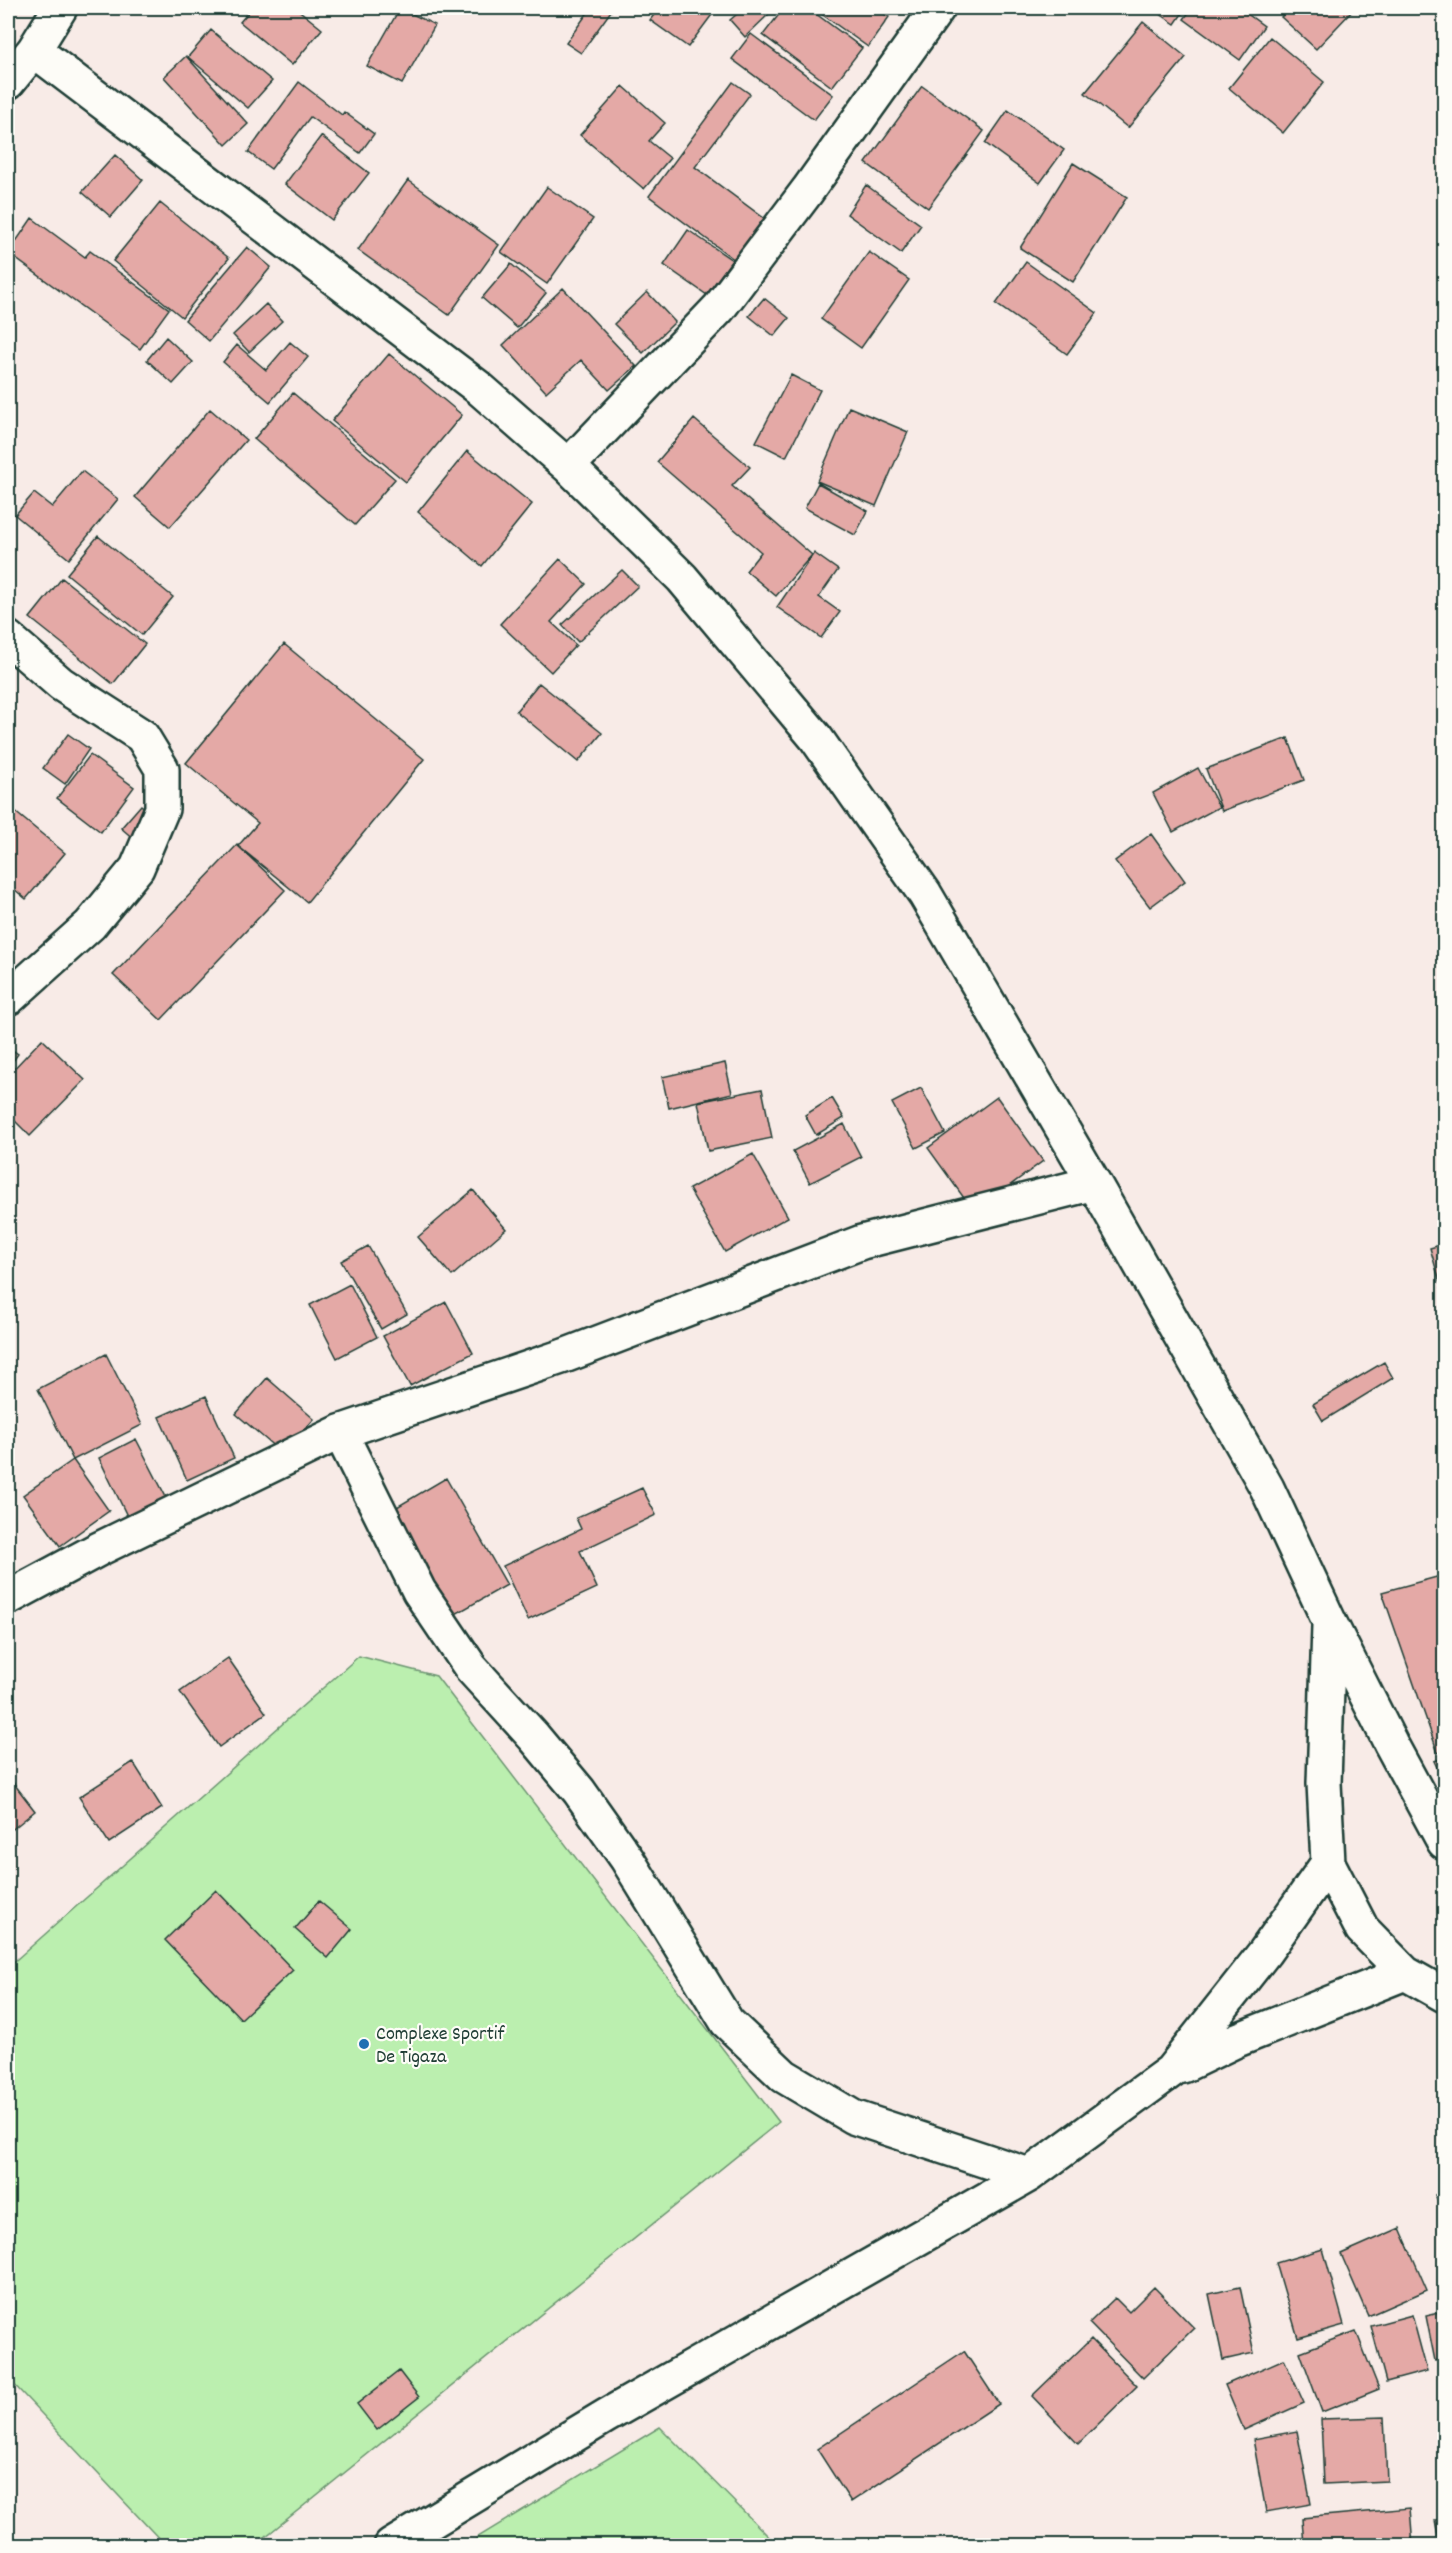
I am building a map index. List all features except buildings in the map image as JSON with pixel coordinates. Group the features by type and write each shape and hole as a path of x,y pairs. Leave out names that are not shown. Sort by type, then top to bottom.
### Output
{"street":[{"path":"8,82 34,50 60,8"},
{"path":"568,466 719,308 808,190 938,8"},
{"path":"34,50 479,388 568,466 682,578 816,738 926,894 1094,1183 1267,1488 1329,1621 1444,1842"},
{"path":"8,638 61,684 142,736 162,769 162,809 137,868 90,925 10,997"},
{"path":"8,1598 99,1549 340,1432 564,1356 862,1242 1094,1183"},
{"path":"340,1432 418,1591 471,1668 534,1737 586,1801 627,1859 727,2022 784,2076 853,2117 1029,2175"},
{"path":"1329,1621 1324,1783 1328,1863 1362,1929 1405,1973 1444,1995"},
{"path":"1171,2071 1258,1961 1328,1863"},
{"path":"391,2546 606,2416 1029,2175 1171,2071 1246,2035 1405,1973"}],"green space":[{"name":"Complexe Sportif De Tigaza","path":"359,1656 436,1676 779,2122 255,2545 165,2545 8,2378 8,1967"},
{"path":"660,2427 777,2545 470,2545 478,2537"}],"place":[{"name":"Complexe Sportif De Tigaza","path":"364,2044"}]}
